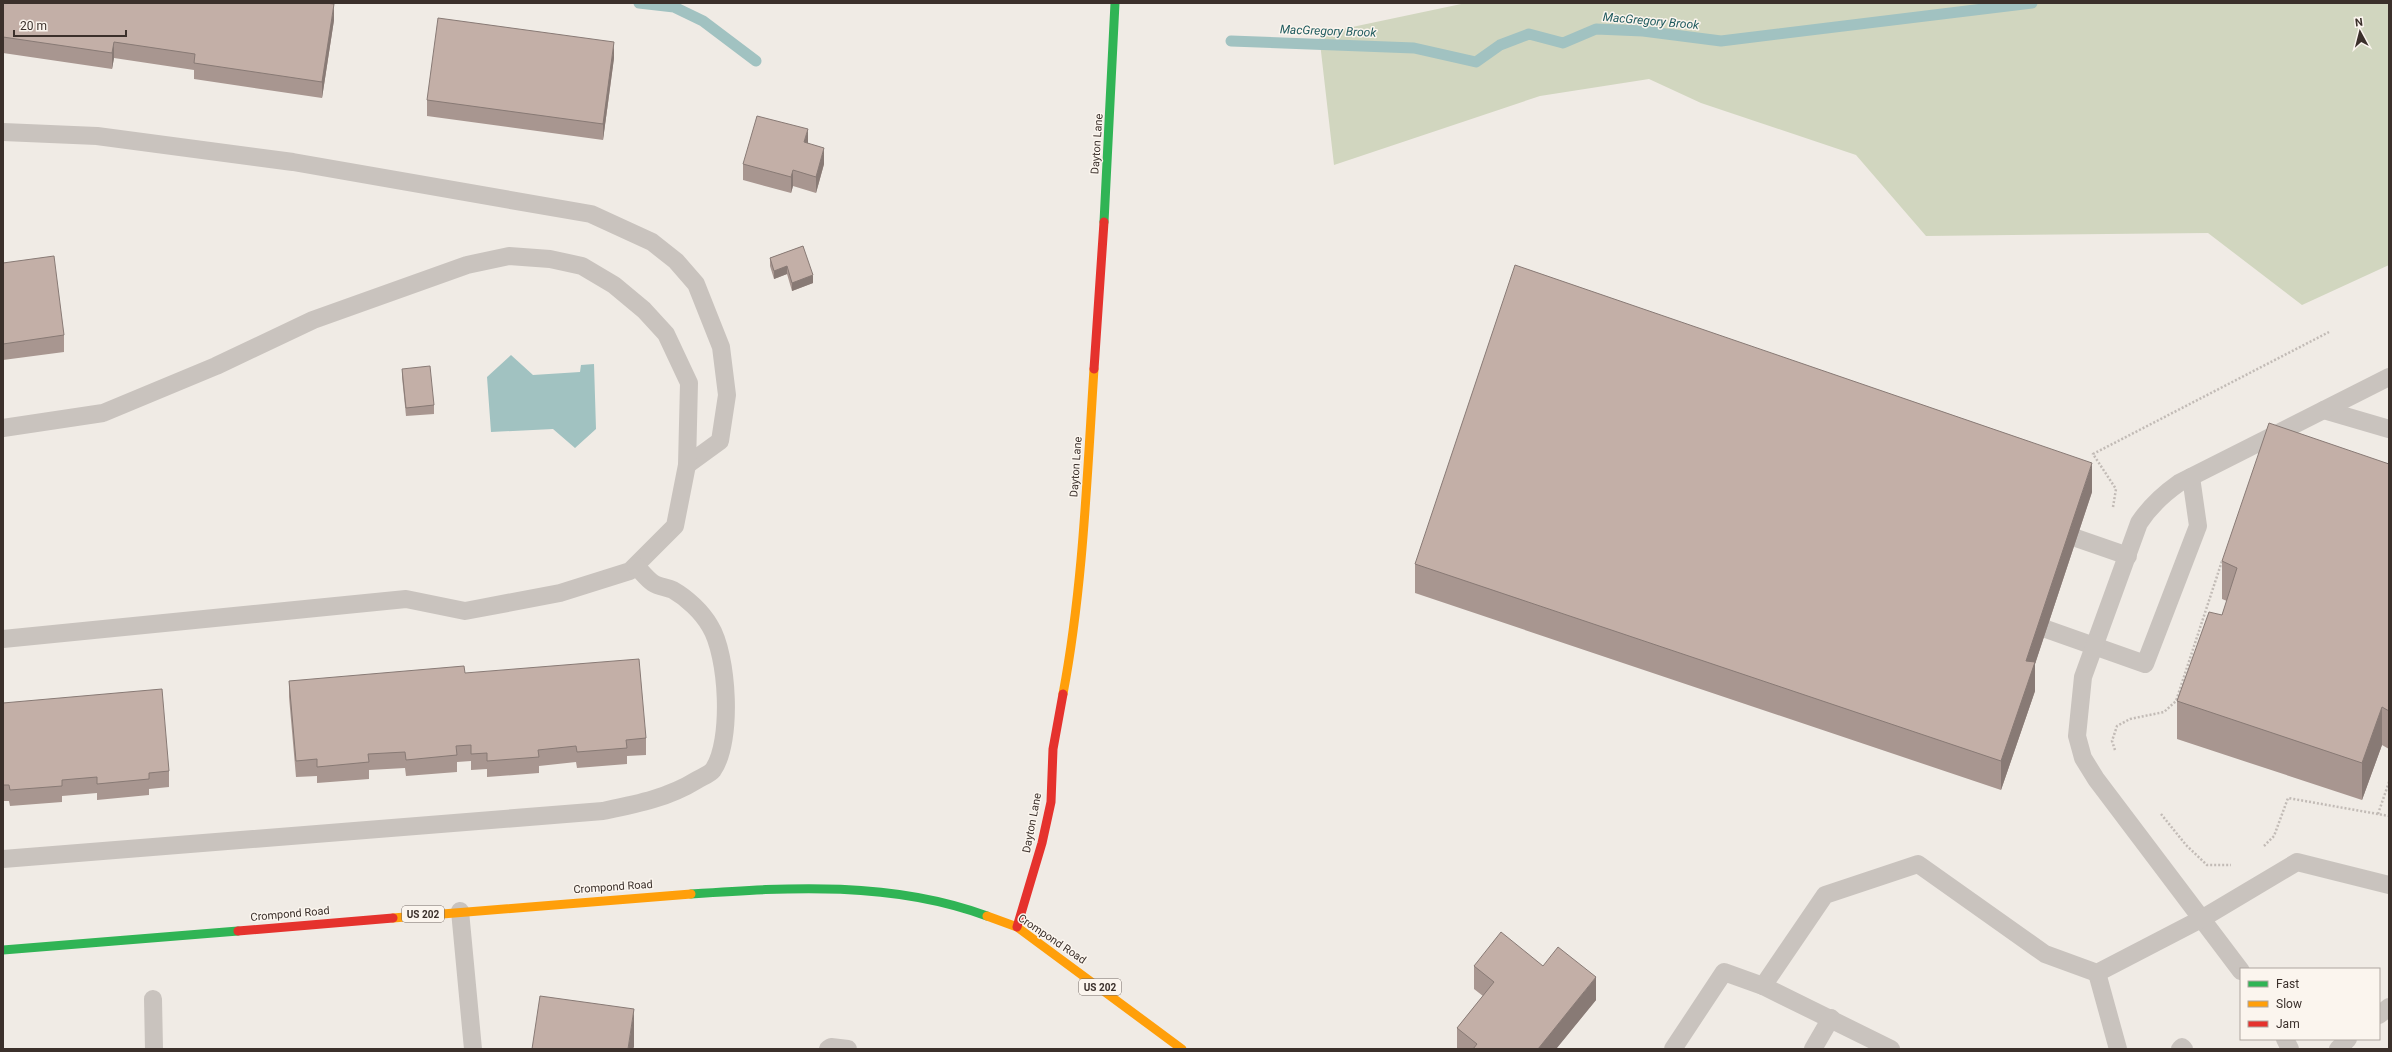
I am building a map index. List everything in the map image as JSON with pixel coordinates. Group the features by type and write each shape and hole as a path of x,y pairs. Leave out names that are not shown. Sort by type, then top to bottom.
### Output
{"main road":[{"name":"Dayton Lane","path":"1017,927 1042,843 1051,802 1053,749 1070,657 1085,503 1111,108 1115,3"},
{"name":"Crompond Road","path":"3,950 460,911 781,888 844,889 900,894 957,905 1017,927 1182,1049"}],"lane":[{"path":"3,132 97,136 293,162 591,214 652,242 676,262 696,284 721,348 727,395 720,441 687,465"},
{"path":"3,428 103,413 216,366 313,320 460,267 509,256 550,259 582,266 614,285 644,310 666,334 689,383 687,465 675,526 630,571 560,593 465,611 406,599 3,639"},
{"path":"2240,970 2203,918 2096,779 2083,758 2077,736 2084,677 2140,524 2149,508 2161,495 2191,477 2389,377"},
{"path":"2324,410 2389,429"},
{"path":"2046,629 2145,664 2198,526 2191,477"},
{"path":"2076,538 2128,556"},
{"path":"3,859 603,811 654,801 685,787 712,771 720,752 727,719 727,695 718,652 710,626 694,606 673,591 653,583 636,566"},
{"path":"1763,986 1825,895 1918,864 2045,954 2097,973 2203,918 2297,862 2389,885"},
{"path":"460,911 473,1049"},
{"path":"1673,1049 1724,972 1763,986 1831,1018 1891,1049"},
{"path":"2097,973 2118,1049"},
{"path":"153,999 154,1049"},
{"path":"2380,1014 2389,1007"},
{"path":"1813,1049 1831,1018"},
{"path":"2286,1040 2290,1049"},
{"path":"2338,1049 2347,1040"},
{"path":"828,1049 831,1047 848,1049"},
{"path":"2180,1049 2182,1047 2184,1049"}],"path":[{"path":"2112,510 2116,489 2093,454 2329,332"},
{"path":"2116,755 2112,741 2117,726 2130,718 2164,712 2176,701 2223,559"},
{"path":"2378,814 2389,782"},
{"path":"2258,851 2274,836 2288,798 2389,816"},
{"path":"2158,809 2186,845 2207,865 2228,867 2234,865"}],"green space":[{"path":"1466,3 2389,3 2389,265 2302,305 2208,233 1926,236 1856,155 1701,103 1649,79 1540,96 1334,165 1319,34"}],"water":[{"path":"511,355 533,375 580,372 581,365 594,364 596,429 575,448 553,429 491,432 487,377"}],"building":[{"path":"3,3 334,4 322,82 194,63 195,54 114,42 112,53 3,37"},
{"path":"438,18 614,42 603,124 427,100"},
{"path":"757,116 808,129 804,142 824,148 816,177 793,170 791,177 743,164"},
{"path":"803,246 813,275 792,283 787,266 774,271 770,258"},
{"path":"54,256 64,335 3,344 3,263"},
{"path":"1515,265 2092,463 2026,661 2035,662 2001,761 1415,564"},
{"path":"430,366 434,405 406,408 402,369"},
{"path":"2269,423 2389,464 2389,711 2382,707 2362,763 2177,701 2209,612 2222,615 2237,568 2222,561"},
{"path":"639,659 646,738 626,740 627,748 577,752 576,746 538,750 539,757 487,761 487,753 471,754 471,745 456,746 457,755 406,760 405,752 368,754 369,762 317,767 317,759 296,761 289,681 464,666 465,673"},
{"path":"162,689 169,771 149,773 149,779 97,784 97,777 62,780 62,786 10,790 9,785 3,785 3,703"},
{"path":"1501,932 1543,966 1558,947 1596,977 1538,1049 1473,1049 1477,1044 1457,1028 1494,982 1474,966"},
{"path":"540,996 634,1009 628,1049 532,1049"}],"waterway":[{"name":"MacGregory Brook","path":"639,3 674,7 703,21 756,61"},
{"name":"MacGregory Brook","path":"1231,41 1414,48 1476,62 1500,45 1529,34 1563,43 1596,29 1643,31 1721,41 2032,3"}],"traffic: fast":[{"path":"1104,222 1115,3"},
{"path":"691,894 766,890 840,889 915,897 951,905 987,916"},
{"path":"3,950 238,931"}],"traffic: slow":[{"path":"1063,694 1070,654 1080,573 1094,369"},
{"path":"393,918 691,894"},
{"path":"987,916 1017,927 1182,1049"}],"traffic: jam":[{"path":"1094,369 1104,222"},
{"path":"1017,927 1042,843 1051,802 1053,749 1063,694"},
{"path":"238,931 393,918"}]}
